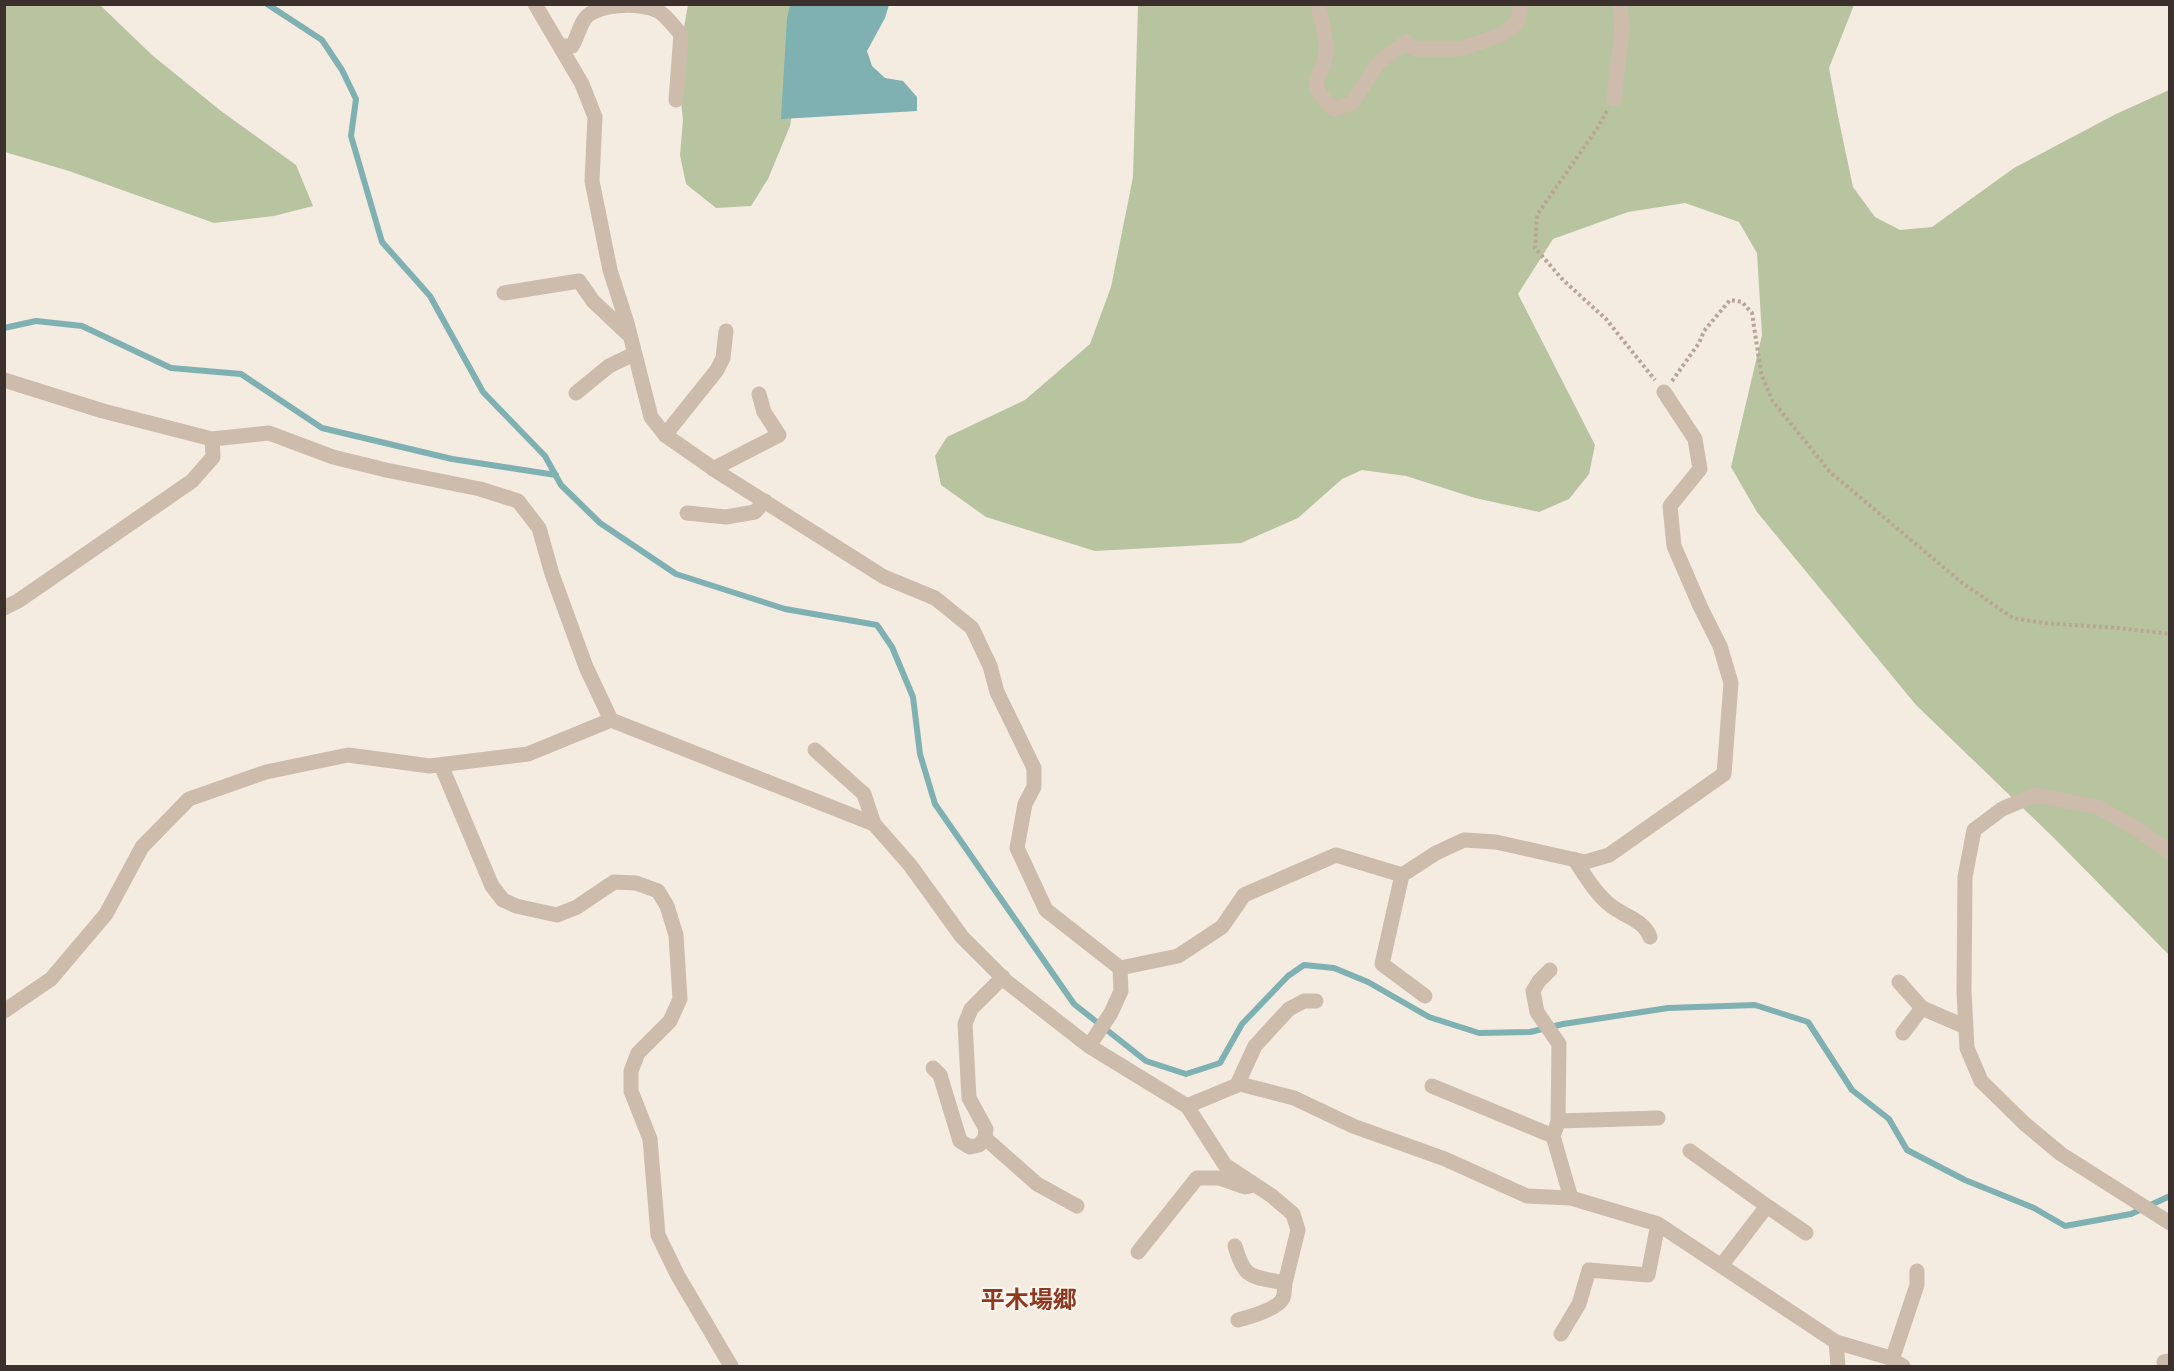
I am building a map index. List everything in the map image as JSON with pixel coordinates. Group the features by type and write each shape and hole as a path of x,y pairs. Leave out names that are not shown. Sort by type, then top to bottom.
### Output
{"street":[{"path":"535,4 582,84 595,117 592,181 610,270 651,417 665,435 713,468 884,578 935,598 972,628 990,666 997,692 1034,768 1034,787 1025,804 1017,848 1046,910 1120,969 1121,991 1110,1015 1092,1041"},
{"path":"1318,4 1327,50 1316,84 1318,95 1334,110 1352,103 1379,62 1406,42 1415,49 1460,49 1503,34 1517,22 1521,4"},
{"path":"1614,99 1622,29 1620,4"},
{"path":"561,46 572,46 584,19 595,11 640,5 659,11 681,34 676,100"},
{"path":"504,293 579,281 593,301 630,336"},
{"path":"665,435 717,370 723,358 726,331"},
{"path":"576,393 609,366 634,354"},
{"path":"4,380 103,411 212,439 269,433 333,457 480,489 518,501 539,528 552,574 586,667 611,720 874,824"},
{"path":"1425,996 1382,964 1402,875 1436,853 1464,840 1496,842 1585,862 1609,855 1724,774 1731,683 1720,646 1674,546 1670,506 1700,469 1695,439 1664,392"},
{"path":"713,468 779,435 764,412 759,394"},
{"path":"4,608 18,601 192,481 213,457 212,439"},
{"path":"687,513 726,517 755,512 765,501"},
{"path":"4,1011 51,979 105,914 142,848 189,799 266,772 348,756 430,766 528,754 611,720"},
{"path":"815,750 864,794 874,824 910,865 962,937 1003,977 1187,1106 1225,1165 1293,1214 1299,1230 1283,1298 1277,1305 1238,1320"},
{"path":"441,765 492,886 503,900 516,906 557,915 577,907 614,882 636,883 658,891 668,906 676,935 680,999 670,1021 638,1053 631,1071 631,1091 650,1139 658,1235 678,1276 731,1366"},
{"path":"2163,1219 2061,1154 2025,1124 1981,1081 1967,1048 1964,992 1965,877 1974,831 2002,809 2035,795 2098,807 2137,829 2169,852"},
{"path":"1120,969 1178,956 1222,927 1244,895 1336,855 1402,875"},
{"path":"1574,859 1592,885 1610,905 1639,922 1647,929 1650,937"},
{"path":"1551,970 1539,981 1533,991 1537,1012 1559,1044 1558,1121 1553,1136 1571,1198"},
{"path":"933,1068 940,1075 960,1141 970,1147 980,1145 985,1138 986,1129 969,1098 965,1024 971,1009 1003,977"},
{"path":"1899,982 1922,1008 1966,1027"},
{"path":"1237,1085 1255,1046 1289,1009 1304,1001 1316,1001"},
{"path":"1903,1033 1922,1008"},
{"path":"1187,1106 1240,1084 1294,1098 1353,1125 1445,1159 1527,1196 1571,1198 1658,1224 1836,1342 1898,1364 1917,1285 1917,1271"},
{"path":"1432,1086 1553,1136"},
{"path":"1558,1121 1658,1118"},
{"path":"985,1138 1037,1184 1077,1206"},
{"path":"1690,1151 1806,1233"},
{"path":"1138,1252 1197,1178 1219,1178 1245,1187 1256,1186"},
{"path":"1721,1266 1767,1206"},
{"path":"1561,1334 1579,1304 1589,1270 1648,1275 1658,1224"},
{"path":"1235,1246 1241,1266 1250,1276 1285,1283"},
{"path":"1836,1342 1838,1366"}],"path":[{"path":"1614,99 1598,128 1537,214 1535,248 1563,280 1606,319 1664,392 1699,343 1704,331 1730,300 1742,302 1752,313 1761,373 1772,400 1830,472 1961,582 2013,618 2043,623 2118,627 2169,634"}],"green space":[{"path":"4,5 100,5 152,55 221,111 296,165 313,206 274,216 214,223 69,171 5,152"},
{"path":"688,5 806,5 790,126 768,179 751,206 716,208 686,184 680,155 683,120 677,66"},
{"path":"1138,5 1854,5 1829,68 1838,116 1853,187 1875,217 1900,230 1932,227 2014,168 2116,114 2169,90 2169,955 2053,837 1916,705 1757,512 1731,467 1762,335 1757,253 1739,222 1685,203 1628,212 1553,239 1518,294 1595,445 1589,474 1569,499 1539,512 1475,498 1406,476 1362,470 1342,479 1298,518 1241,543 1095,551 986,517 941,485 935,456 947,437 1025,400 1090,344 1111,287 1133,177"}],"water":[{"path":"790,5 889,5 885,18 867,51 872,66 885,78 903,81 917,97 917,111 781,119 787,18"}],"waterway":[{"path":"267,4 322,40 342,70 356,99 351,136 382,242 430,296 483,392 545,456 561,485 600,523 676,574 785,609 877,625 892,647 913,697 920,754 935,804 1074,1004 1146,1061 1186,1074 1220,1063 1242,1024 1288,976 1304,965 1334,968 1368,982 1429,1017 1479,1033 1530,1032 1563,1024 1668,1008 1755,1005 1808,1022 1852,1090 1889,1119 1907,1150 1965,1180 2034,1208 2065,1226 2131,1214 2170,1196"},
{"path":"4,328 36,321 82,326 171,368 241,374 322,428 452,459 556,475"}],"district":[{"name":"平木場郷","path":"1029,1302"}]}
